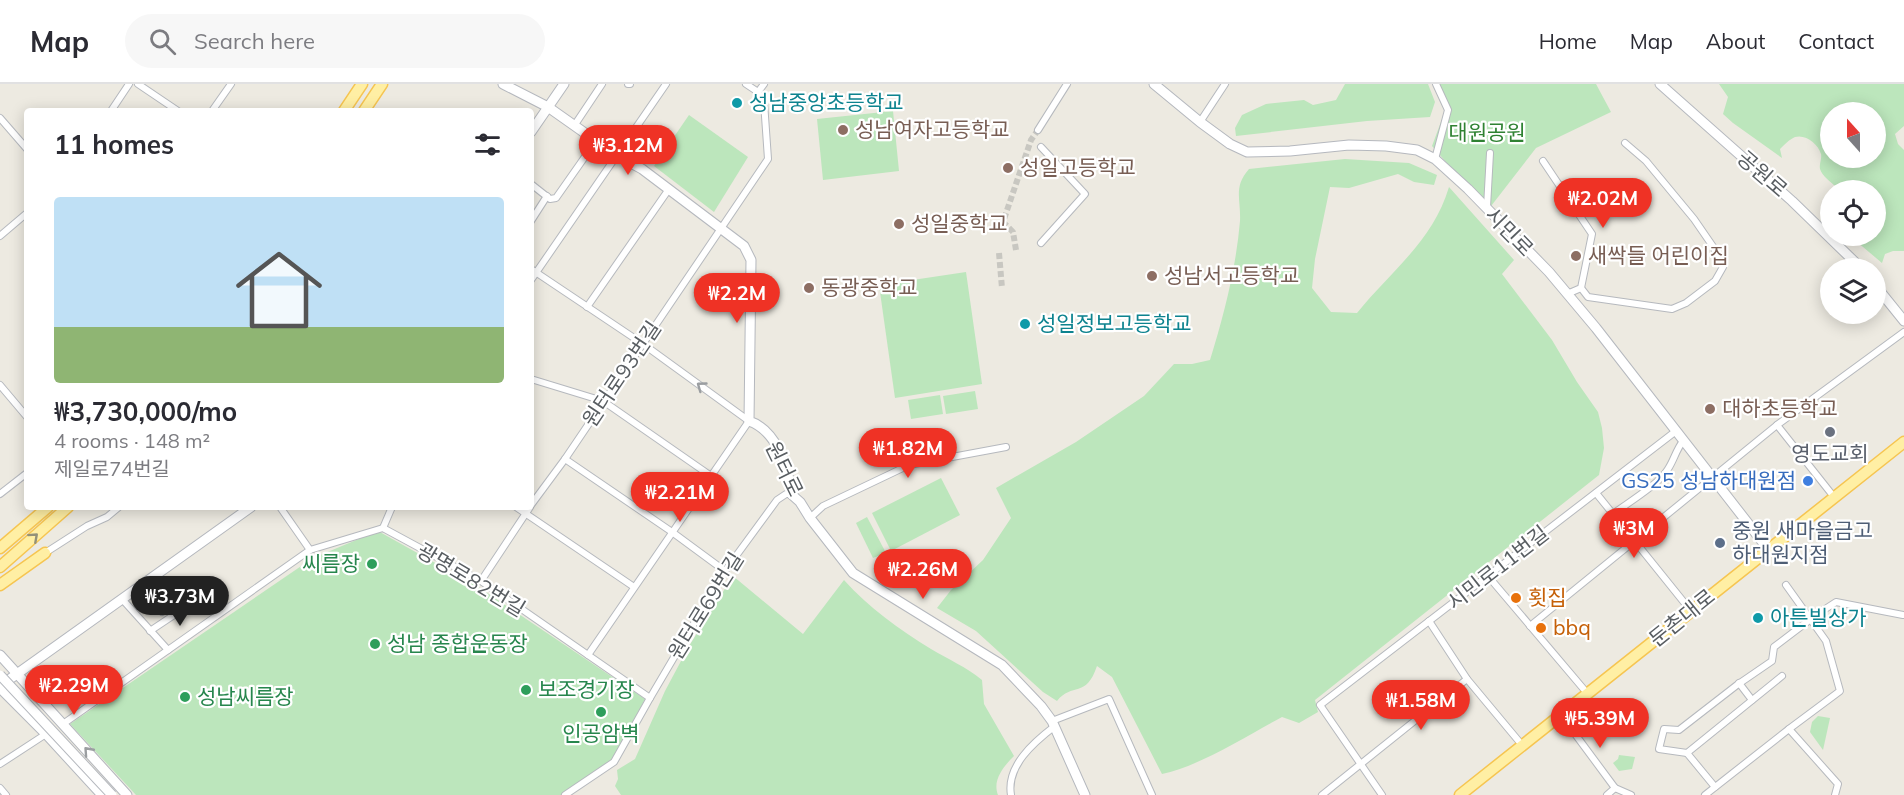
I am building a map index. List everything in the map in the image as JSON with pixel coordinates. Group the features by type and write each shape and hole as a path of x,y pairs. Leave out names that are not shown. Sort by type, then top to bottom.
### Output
{"main road":[{"path":"346,108 362,84"},
{"path":"365,108 382,84"},
{"name":"원터로","path":"503,84 548,107 616,155 642,169 744,246 751,260 749,421 756,423 778,448 790,480 791,494 800,502 853,573 1002,665 1041,706 1053,723 1085,795"},
{"path":"534,128 564,84"},
{"name":"시민로","path":"1154,84 1230,144 1247,152 1386,146 1417,150 1435,159 1486,208 1567,294 1768,549"},
{"name":"공원로","path":"1660,84 1792,201 1851,258"},
{"path":"1886,299 1904,321"},
{"name":"둔촌대로","path":"1460,795 1904,442"},
{"path":"0,548 44,510"},
{"path":"0,567 65,510"},
{"path":"102,795 0,687 247,510"},
{"path":"0,585 45,554"},
{"path":"0,656 127,795"},
{"path":"0,675 112,795"}],"street":[{"path":"113,108 129,84"},
{"path":"138,84 174,108"},
{"path":"214,108 231,84"},
{"path":"574,126 602,84"},
{"path":"588,655 749,421 643,344 534,270 666,84"},
{"path":"746,84 758,92 764,84"},
{"path":"1038,130 1067,84"},
{"path":"1200,122 1225,84"},
{"path":"1435,159 1448,110 1436,84"},
{"name":"원터로93번길","path":"534,501 565,459 768,159 764,102 758,92"},
{"path":"0,118 24,146"},
{"path":"534,186 550,199 556,198 596,141"},
{"path":"1543,161 1592,234 1581,288 1588,297 1672,309 1686,303 1715,281 1723,267 1714,248 1694,219 1646,161 1625,143"},
{"path":"1041,147 1085,194 1041,243"},
{"path":"1486,208 1490,153"},
{"path":"587,307 669,189"},
{"path":"534,216 547,196"},
{"path":"0,237 24,216"},
{"path":"1567,294 1581,288"},
{"path":"1530,626 1777,425 1904,332"},
{"path":"534,380 603,401 711,476"},
{"path":"0,385 24,413"},
{"path":"1777,425 1834,497"},
{"name":"시민로11번길","path":"1360,764 1320,705 1676,431"},
{"path":"1613,514 1668,470 1676,449 1683,441"},
{"path":"810,518 823,506 909,465 1006,447"},
{"path":"565,459 672,531 725,571"},
{"path":"0,494 24,475"},
{"path":"1596,493 1691,611"},
{"name":"원터로69번길","path":"565,795 614,762 725,571 777,500 786,494 791,494"},
{"path":"45,554 115,510"},
{"path":"282,510 310,550"},
{"path":"63,724 310,550 383,528 391,510"},
{"path":"520,510 634,587"},
{"name":"원터로93번길","path":"480,581 527,510"},
{"name":"광명로82번길","path":"383,528 480,581 650,698"},
{"path":"1488,576 1587,693"},
{"path":"141,585 162,612"},
{"path":"1705,795 1840,691 1826,641 1786,585"},
{"path":"150,630 213,589"},
{"path":"122,599 168,650"},
{"path":"1715,787 1687,753 1659,749 1664,729 1679,730 1739,683 1772,661 1774,647 1836,602 1903,615"},
{"path":"1429,621 1467,679 1522,746"},
{"path":"1687,753 1782,676"},
{"path":"1322,795 1467,679"},
{"path":"1739,683 1752,700"},
{"path":"1011,795 1013,774 1031,745 1053,723 1109,699 1152,795"},
{"path":"1561,715 1615,788 1631,795"},
{"path":"1789,729 1838,784 1835,795"},
{"path":"0,764 46,734"},
{"path":"1360,764 1382,795"},
{"path":"0,788 6,795"},
{"path":"1606,795 1615,788"}],"green space":[{"path":"1345,84 1428,84 1435,102 1430,117 1367,121 1236,136 1235,128 1242,115 1266,104 1304,100 1313,105 1336,100"},
{"name":"대원공원","path":"1436,84 1596,84 1611,112 1536,148 1488,210 1432,146 1445,111"},
{"path":"1719,84 1904,84 1904,126 1895,134 1898,144 1904,150 1904,251 1893,251 1885,254 1884,258 1876,258 1862,246 1886,246 1886,180 1829,180 1820,168 1886,168 1886,102 1820,102 1820,153 1814,143 1799,136 1780,149 1782,158 1723,114 1728,97"},
{"path":"893,111 899,171 823,180 817,119"},
{"path":"689,115 748,157 714,212 654,166"},
{"path":"1345,159 1409,163 1437,175 1434,185 1414,182 1398,174 1349,188 1330,187 1315,259 1312,288 1331,312 1357,313 1422,240 1433,224 1449,187 1514,260 1502,274 1552,340 1598,412 1604,448 1599,475 1315,700 1318,712 1299,723 1282,717 1207,758 1162,774 1112,677 1097,666 1088,683 1068,692 1057,701 1043,692 976,631 937,608 951,590 983,560 1011,518 996,488 1076,442 1144,396 1174,364 1192,364 1210,360 1225,309 1236,256 1240,221 1239,188 1249,169"},
{"path":"966,272 982,384 895,398 879,285"},
{"path":"975,391 978,409 946,414 943,396"},
{"path":"940,395 943,414 911,419 908,400"},
{"path":"941,478 960,515 891,551 872,513"},
{"path":"867,517 886,553 873,558 856,523"},
{"name":"성남 종합운동장","path":"378,531 480,588 645,699 614,762 564,795 136,795 70,724 313,558"},
{"path":"733,576 803,634 844,580 863,600 896,626 982,680 984,704 1014,756 998,779 998,795 621,795 615,786 618,779 617,770 635,759 665,691 689,646"},
{"path":"1818,716 1830,718 1823,750 1810,732 1812,722"},
{"path":"1619,755 1635,757 1632,769 1619,771 1613,763"}],"tunnel":[{"path":"1016,250 1013,232 1003,222 1031,140 1038,130"},
{"path":"999,253 1002,288"}],"place":[{"name":"성남중앙초등학교","path":"737,103"},
{"name":"성남여자고등학교","path":"843,130"},
{"name":"성일고등학교","path":"1008,168"},
{"name":"성일중학교","path":"899,224"},
{"name":"새싹들 어린이집","path":"1576,256"},
{"name":"성남서고등학교","path":"1152,276"},
{"name":"동광중학교","path":"809,288"},
{"name":"성일정보고등학교","path":"1025,324"},
{"name":"대하초등학교","path":"1710,409"},
{"name":"영도교회","path":"1830,432"},
{"name":"GS25 성남하대원점","path":"1808,481"},
{"name":"중원 새마을금고 하대원지점","path":"1720,543"},
{"name":"씨름장","path":"372,564"},
{"name":"횟집","path":"1516,598"},
{"name":"아튼빌상가","path":"1758,618"},
{"name":"bbq","path":"1541,628"},
{"name":"성남 종합운동장","path":"375,644"},
{"name":"보조경기장","path":"526,690"},
{"name":"성남씨름장","path":"185,697"},
{"name":"인공암벽","path":"601,712"}]}
